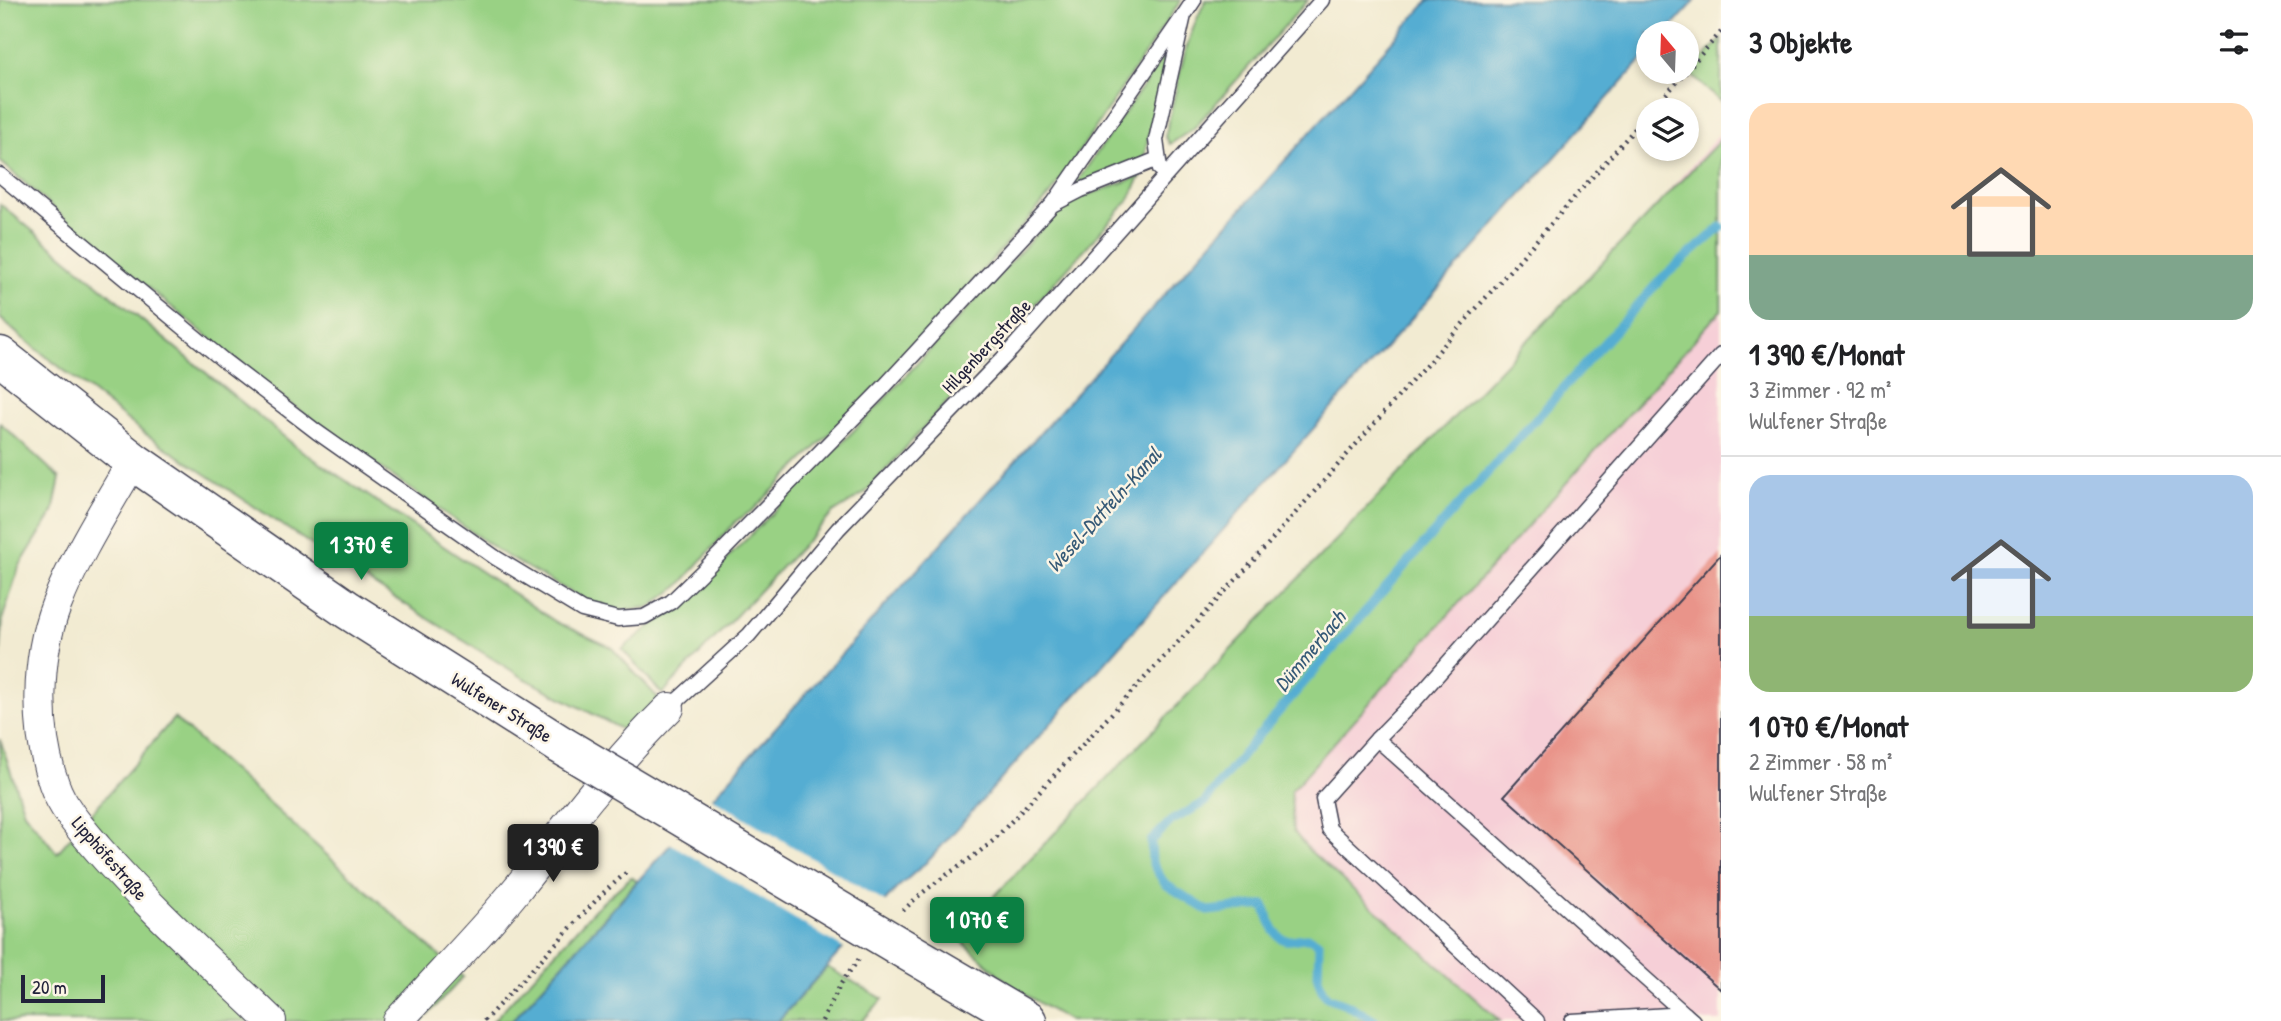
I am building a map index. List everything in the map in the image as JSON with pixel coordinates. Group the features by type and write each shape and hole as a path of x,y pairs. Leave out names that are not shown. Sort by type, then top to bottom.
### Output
{"main road":[{"name":"Wulfener Straße","path":"0,356 133,461 348,610 561,745 1027,1021"}],"street":[{"name":"Lipphöfestraße","path":"133,461 90,537 55,607 40,673 42,736 54,785 77,824 123,878 271,1021"},
{"path":"398,1021 515,892 640,736 668,708"}],"lane":[{"path":"0,175 223,360 317,432 496,558 582,610 618,619 644,617 671,602 706,568 883,389 1052,205 1194,0"},
{"name":"Hilgenbergstraße","path":"668,708 749,635 838,529 1011,350 1322,0"},
{"path":"1161,181 1156,140 1184,15"},
{"path":"1052,205 1158,159"},
{"path":"1537,1021 1329,829 1323,799 1721,355"},
{"path":"1377,739 1689,1017"},
{"path":"1572,1021 1689,1017"}],"path":[{"path":"1699,57 1721,32"},
{"path":"1662,98 1675,84"},
{"path":"822,1021 842,982 886,939 916,897 994,840 1246,569 1636,128"},
{"path":"484,1021 602,894 628,872"}],"shaded area":[{"path":"1721,132 1721,1021 1355,1021 1076,858 1695,161 1699,161 1699,157"}],"green space":[{"path":"0,0 1181,0 1051,194 887,377 753,510 736,521 680,585 650,607 617,611 592,604 501,553 285,400 79,231 0,161"},
{"path":"1206,0 1308,0 1193,129 1170,144 1165,136 1181,66"},
{"path":"1721,39 1721,102 1699,82 1699,62"},
{"path":"1170,47 1143,161 1074,186"},
{"path":"1721,139 1721,310 1291,791 1293,831 1309,850 1500,1021 1069,1021 1013,987 956,936"},
{"path":"1141,176 1128,201 865,493 833,513 662,694 622,649 698,588 877,407 1065,203"},
{"path":"0,204 299,449 556,622 611,647 659,699 623,730 522,677 339,563 144,433 0,318"},
{"path":"0,423 60,478 53,512 19,567 3,617 0,662"},
{"path":"174,718 463,977 422,1021 0,1021 0,739 24,812 57,853"},
{"path":"631,877 637,881 512,1021 493,1021 595,909"},
{"path":"827,967 883,999 862,1021 778,1021"}],"water":[{"name":"Wesel-Datteln-Kanal","path":"1429,0 1696,0 1677,21 1636,21 1636,66 930,859 897,888 778,1021 512,1021"}],"pier":[{"path":"709,796 888,904 846,950 668,842"}],"building":[{"path":"1721,554 1721,990 1504,796"}],"waterway":[{"name":"Dümmerbach","path":"1375,1021 1346,1004 1327,997 1318,978 1319,944 1311,939 1290,940 1278,935 1264,905 1208,911 1165,884 1152,863 1151,841 1171,821 1204,803 1257,737 1415,554 1661,279 1721,227"}]}
